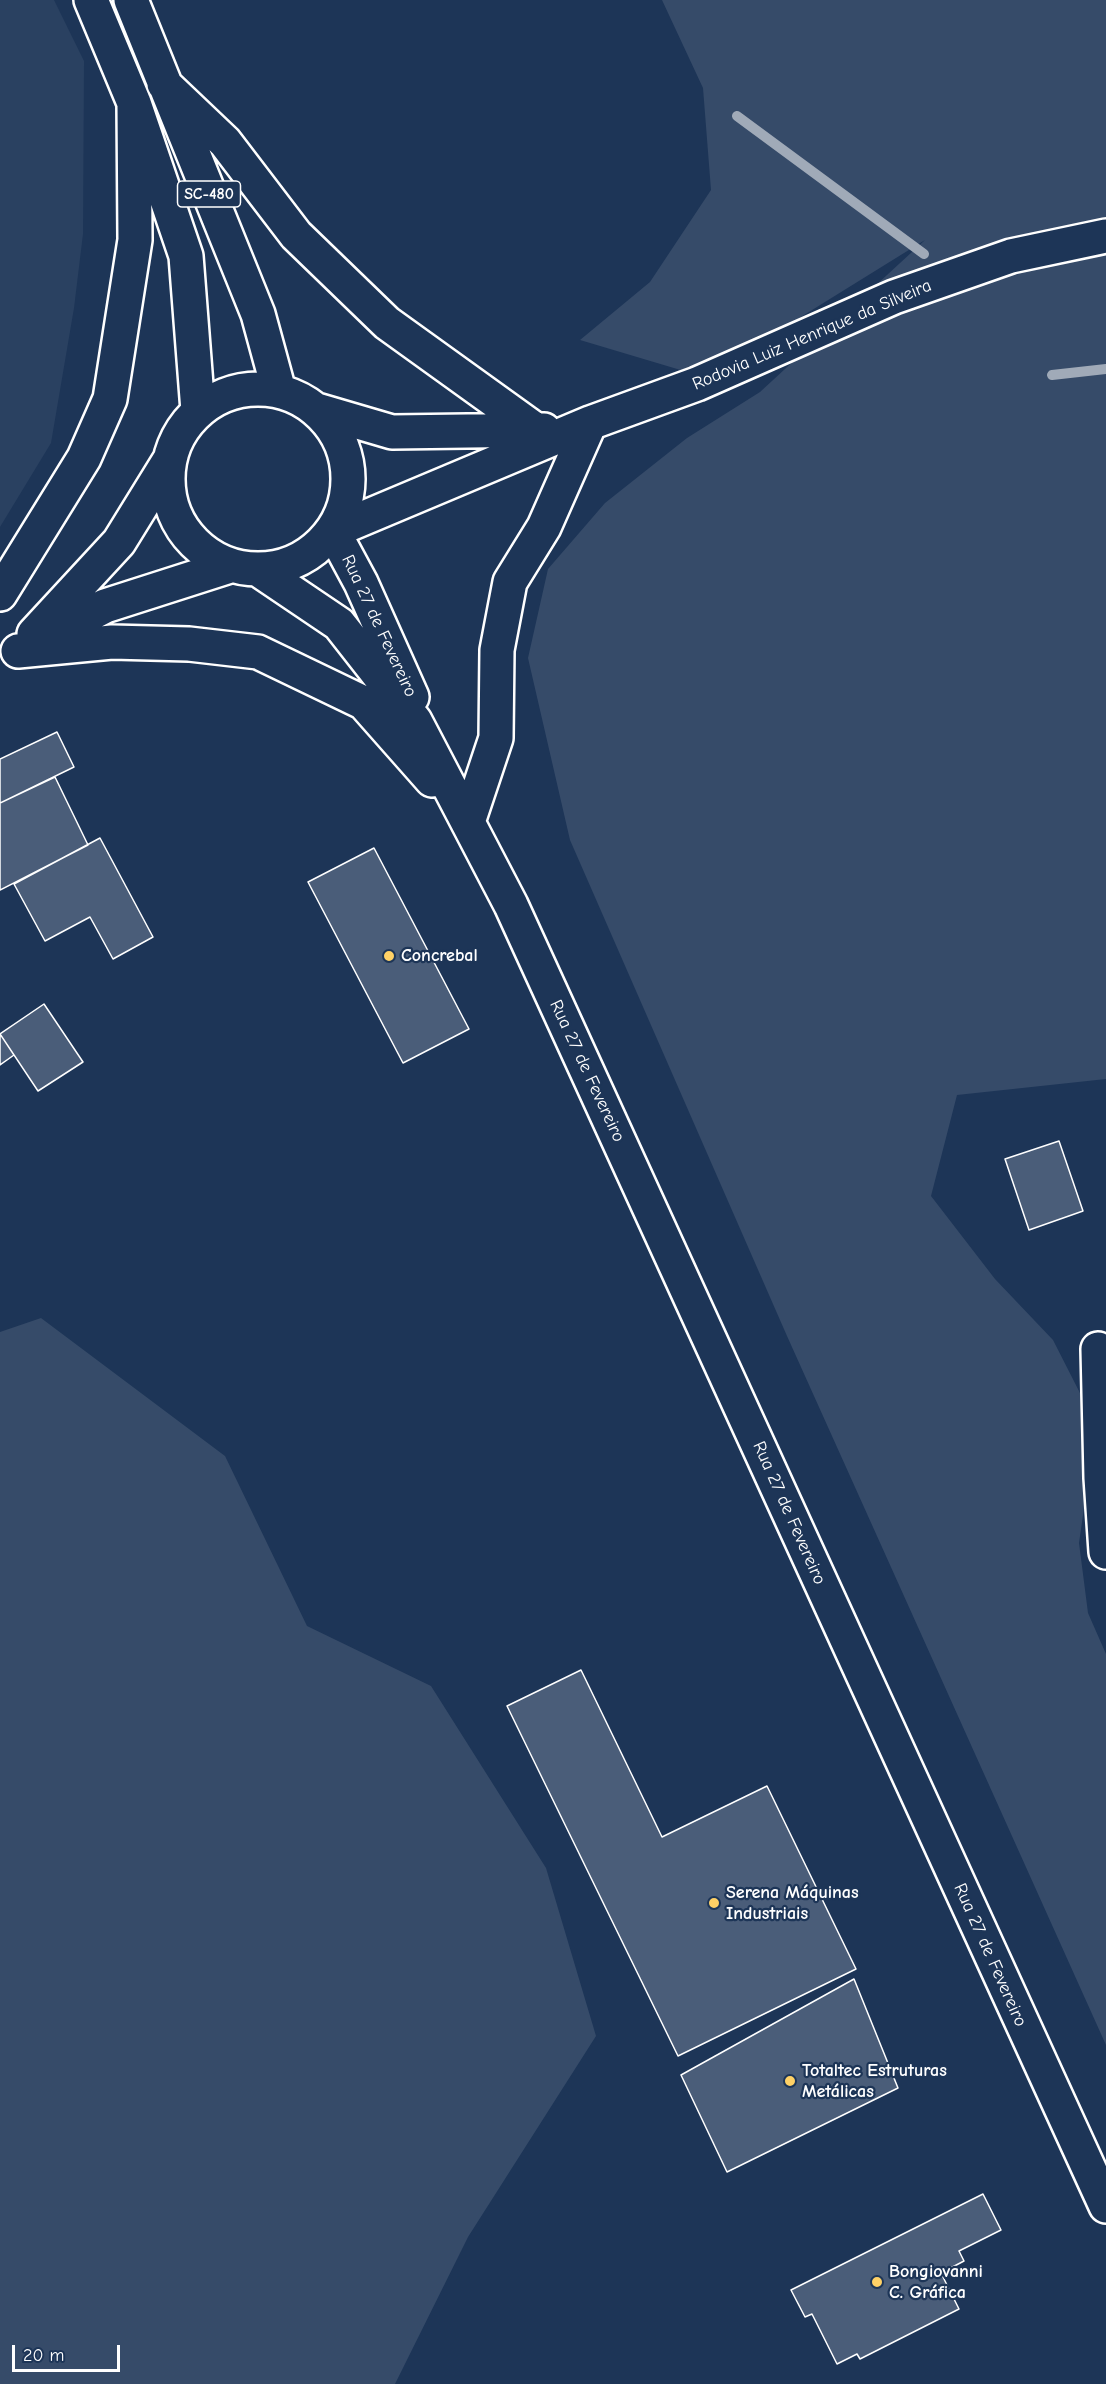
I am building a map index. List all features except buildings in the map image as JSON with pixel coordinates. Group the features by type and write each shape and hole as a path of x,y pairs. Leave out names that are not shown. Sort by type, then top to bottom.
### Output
{"main road":[{"name":"SC-480","path":"91,0 134,103 186,256 198,411"},
{"name":"SC-480","path":"131,0 258,314 279,391"},
{"path":"164,84 225,142 296,235 387,322 537,431"},
{"path":"0,594 84,458 110,399 135,240 134,103"},
{"name":"Rodovia Luiz Henrique da Silveira","path":"333,531 590,423 697,384 894,297 1011,256 1106,236"},
{"path":"251,389 279,391 299,398 317,410 334,430 345,454 349,480 345,507 333,531 313,551 288,565 245,568 105,606 9,656 119,542 169,461 180,433 198,411 223,396 241,391 251,389"},
{"name":"Rodovia Luiz Henrique da Silveira","path":"317,410 392,432 537,431 590,423"},
{"path":"468,822 496,738 497,650 510,582 544,527 590,423"},
{"path":"169,461 168,494 179,525 201,550 245,568"},
{"name":"Rua 27 de Fevereiro","path":"333,531 361,583 468,822"},
{"name":"Rua 27 de Fevereiro","path":"245,568 339,624 415,721 511,905 1106,2206"},
{"path":"9,656 112,642 189,644 258,652 364,703 468,822"},
{"path":"1098,1349 1101,1478 1106,1552"}],"shaded area":[{"path":"0,0 54,0 84,61 83,234 74,308 51,443 0,527"},
{"path":"662,0 1106,0 1106,1079 957,1095 931,1196 995,1279 1053,1340 1081,1395 1089,1473 1079,1543 1088,1613 1106,1654 1106,2045 787,1336 570,840 528,658 548,569 605,503 687,438 760,392 925,240 704,377 580,340 650,282 711,190 703,88"},
{"path":"41,1318 225,1456 307,1626 431,1686 546,1868 596,2036 468,2237 395,2384 0,2384 0,1332"}],"waterway":[{"path":"737,116 924,254"},
{"path":"1052,375 1106,369"}],"place":[{"name":"Concrebal","path":"389,956"},
{"name":"Serena Máquinas Industriais","path":"714,1903"},
{"name":"Totaltec Estruturas Metálicas","path":"790,2081"},
{"name":"Bongiovanni C. Gráfica","path":"877,2282"}]}
